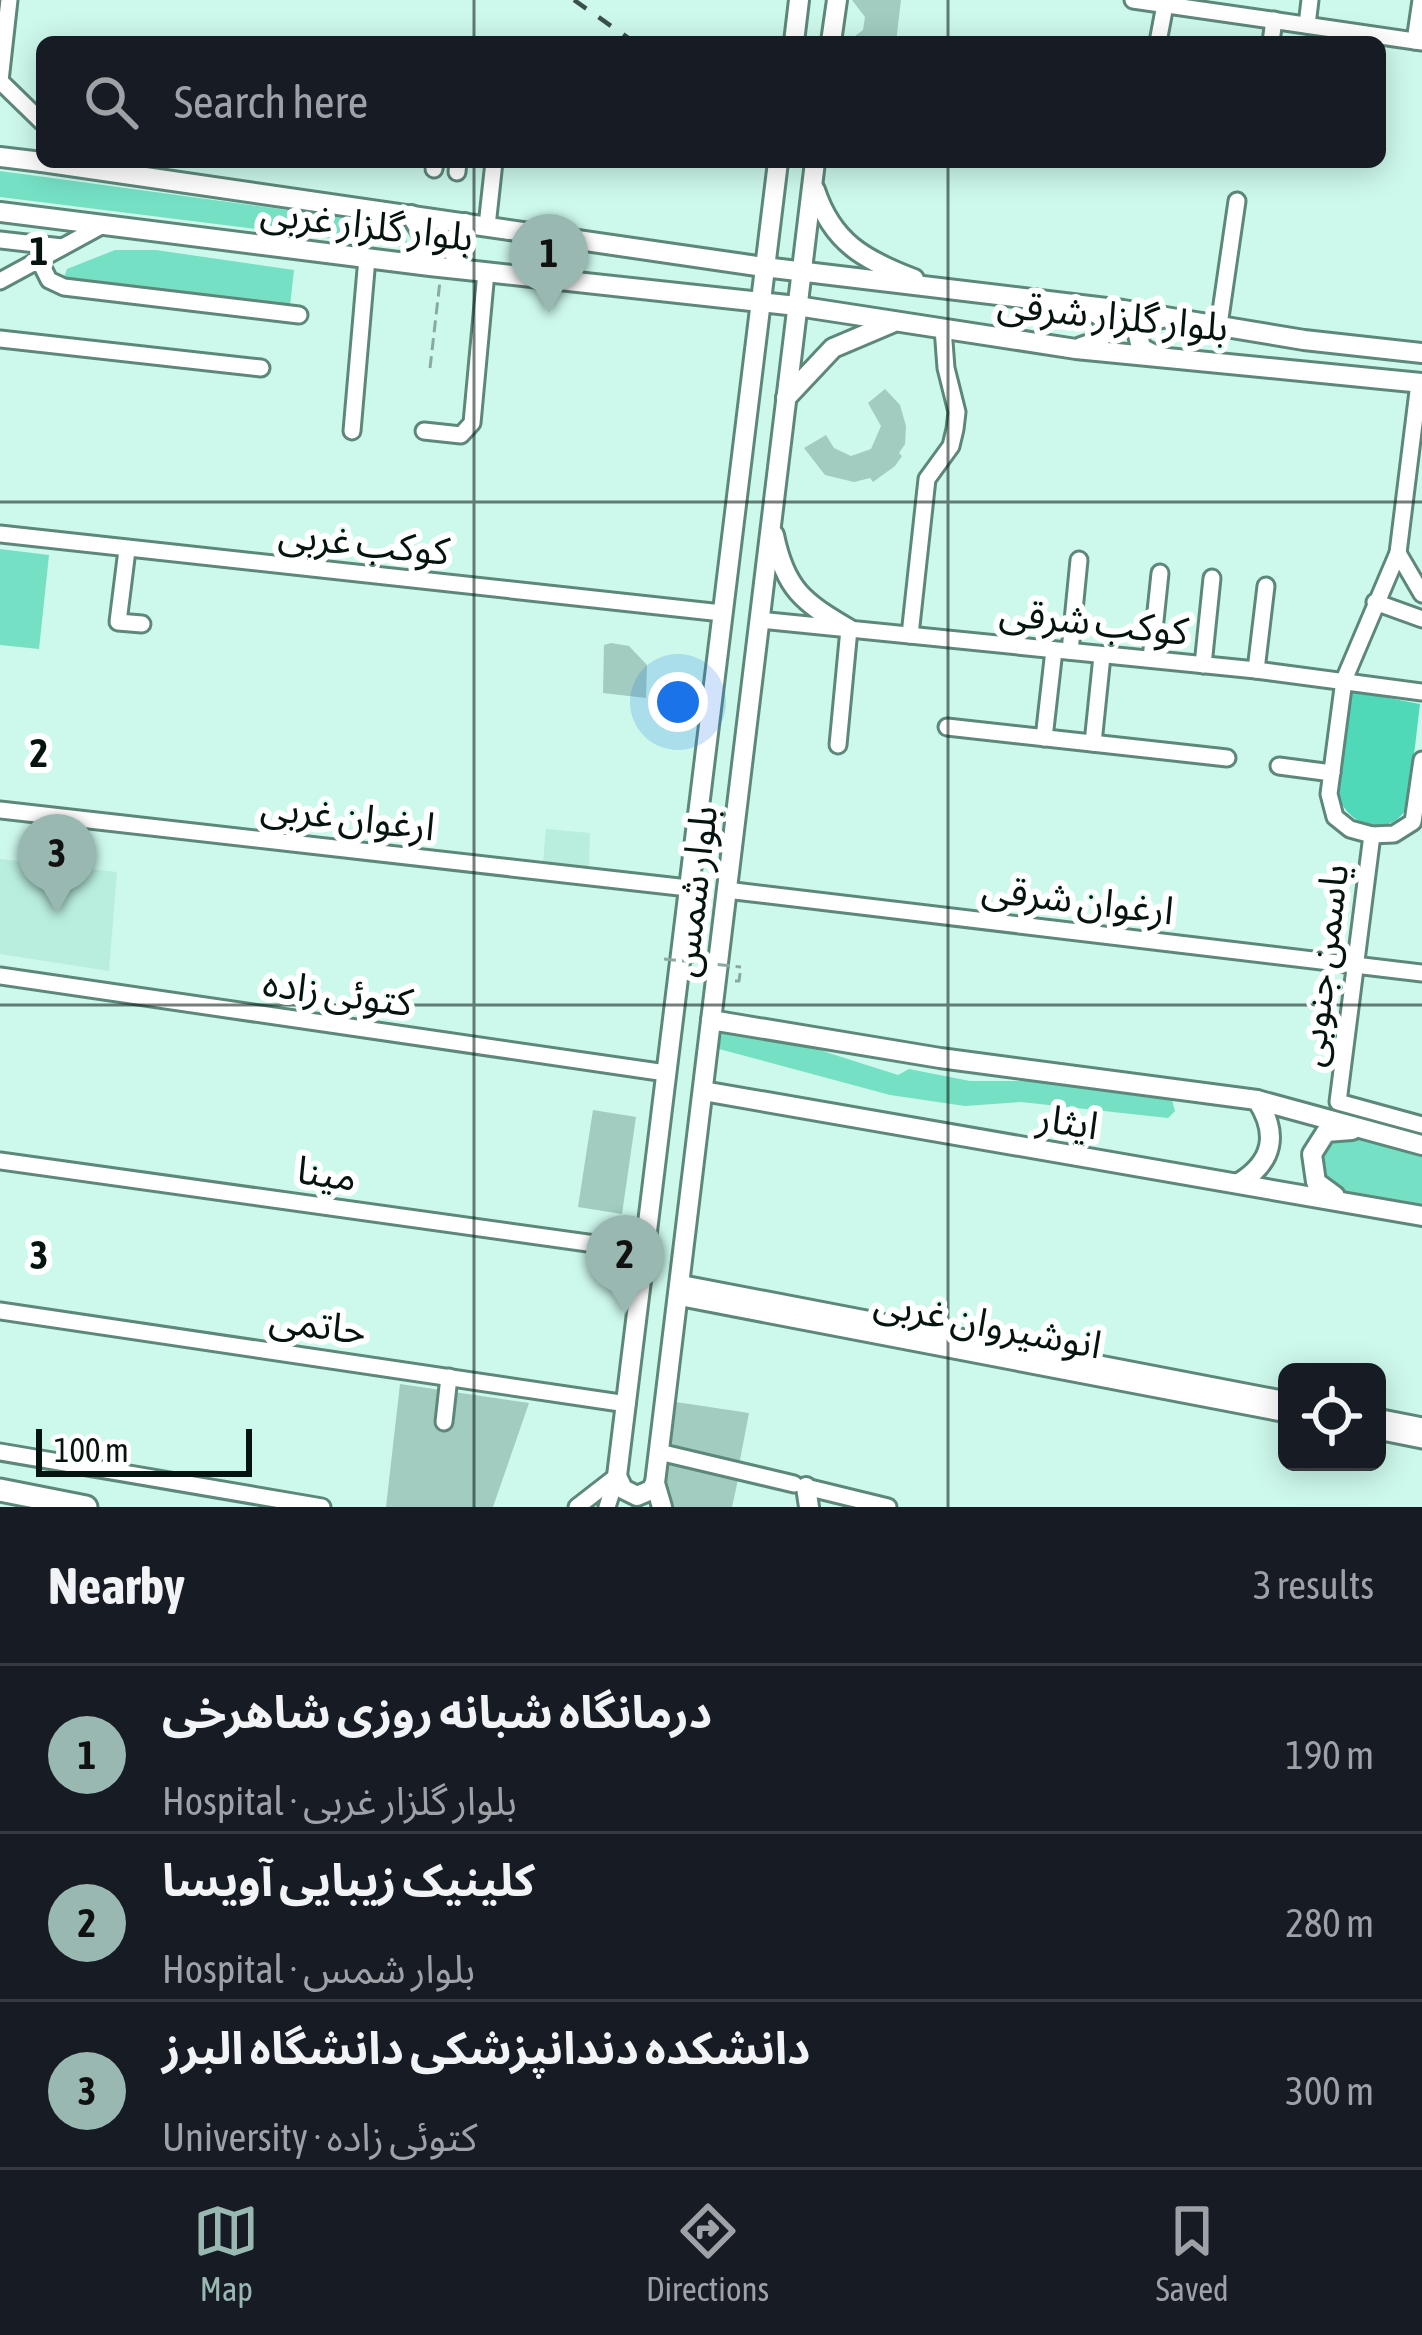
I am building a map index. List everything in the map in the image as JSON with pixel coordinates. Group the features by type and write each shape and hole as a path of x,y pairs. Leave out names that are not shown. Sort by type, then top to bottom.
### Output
{"highway":[{"path":"0,1490 86,1507"}],"main road":[{"path":"795,36 799,0"},
{"path":"832,36 837,0"},
{"name":"بلوار گلزار غربی","path":"0,157 36,161"},
{"name":"بلوار گلزار غربی","path":"106,168 801,271"},
{"name":"بلوار شمس","path":"616,1476 777,168"},
{"path":"801,271 814,172"},
{"path":"814,172 823,216 851,248 941,289"},
{"name":"بلوار گلزار غربی","path":"0,212 797,306"},
{"path":"401,262 417,256 425,238 411,215"},
{"path":"452,268 453,244 465,224"},
{"name":"بلوار شمس","path":"655,1483 801,271"},
{"name":"بلوار گلزار شرقی","path":"801,271 1173,317 1304,340 1421,349"},
{"name":"بلوار گلزار شرقی","path":"797,306 1076,349 1421,383"},
{"path":"1076,349 1099,341 1105,331 1097,311 1084,306"},
{"path":"1171,358 1146,351 1136,338 1144,322 1173,317"},
{"path":"786,398 833,348 898,321"},
{"path":"771,521 786,576 797,595 849,628"},
{"name":"ایثار","path":"711,1020 940,1058 1257,1100 1422,1144"},
{"name":"ایثار","path":"703,1091 1422,1216"},
{"path":"1239,1184 1256,1173 1268,1156 1272,1137 1268,1117 1257,1100"},
{"path":"1353,1203 1316,1182 1312,1154 1327,1132 1375,1130"},
{"path":"616,1476 623,1489 637,1496 655,1483"},
{"path":"655,1483 662,1507"}],"street":[{"path":"9,0 0,81 36,116"},
{"path":"1133,0 1307,25 1328,35"},
{"path":"1307,25 1310,0"},
{"path":"1386,39 1418,41 1421,0"},
{"path":"1159,36 1165,4"},
{"path":"1272,36 1274,20"},
{"path":"487,226 493,168"},
{"path":"1219,325 1237,201"},
{"path":"0,280 105,224"},
{"path":"0,240 62,247"},
{"path":"352,431 367,258"},
{"path":"39,260 54,285 299,315"},
{"path":"424,431 461,435 472,423 486,272"},
{"path":"910,635 927,479 951,446 956,429 943,328"},
{"path":"0,340 260,368"},
{"name":"یاسمن جنوبی","path":"1421,383 1398,553 1344,680 1329,794 1335,817 1350,829 1372,836 1338,1102 1422,1124"},
{"name":"کوکب غربی","path":"0,534 722,613"},
{"path":"127,550 118,622 142,624"},
{"path":"1398,553 1422,594"},
{"path":"1044,738 1079,560"},
{"path":"1151,659 1160,573"},
{"path":"1203,665 1212,578"},
{"path":"1256,670 1266,586"},
{"path":"1375,602 1422,619"},
{"name":"کوکب شرقی","path":"759,620 1256,670 1422,692"},
{"path":"838,745 849,628"},
{"path":"1093,743 1102,656"},
{"path":"947,727 1226,758"},
{"path":"1372,836 1394,834 1413,822 1422,760"},
{"path":"1279,766 1332,773"},
{"name":"ارغوان غربی","path":"0,810 688,888"},
{"name":"ارغوان شرقی","path":"726,890 1422,973"},
{"name":"کتوئی زاده","path":"0,976 666,1073"},
{"name":"مینا","path":"0,1161 644,1251"},
{"name":"انوشیروان غربی","path":"678,1290 1278,1398"},
{"name":"انوشیروان غربی","path":"703,1294 1278,1412"},
{"name":"حاتمی","path":"0,1311 626,1404"},
{"path":"444,1422 448,1377"},
{"path":"1386,1419 1422,1426"},
{"path":"1386,1433 1422,1440"},
{"path":"0,1452 322,1507"},
{"path":"659,1452 803,1493 888,1507"},
{"path":"577,1507 616,1476"},
{"path":"607,1507 616,1476"}],"path":[{"path":"430,368 452,268"},
{"path":"664,958 741,967 739,981"}],"shaded area":[{"path":"546,829 590,833 589,867 543,862"},
{"path":"0,859 117,872 109,971 0,954"}],"green space":[{"path":"0,171 398,225 406,227 407,244 399,247 0,197"},
{"path":"115,250 156,250 294,270 290,306 63,280 67,269"},
{"path":"0,549 49,555 39,649 0,645"},
{"path":"1352,691 1420,704 1408,806 1381,826 1360,822 1338,795"},
{"path":"721,1026 785,1039 898,1075 909,1069 970,1081 1056,1081 1171,1096 1175,1111 1168,1118 1021,1102 965,1106 890,1095 719,1049"},
{"path":"1340,1137 1374,1139 1422,1154 1422,1210 1362,1200 1335,1188 1326,1179 1322,1155"}],"building":[{"path":"852,0 901,0 897,36 855,36 863,30 865,17"},
{"path":"885,389 900,405 906,426 902,456 873,482 825,475 804,448 826,435 834,448 851,456 871,449 881,426 868,403"},
{"path":"604,645 629,646 647,665 646,698 603,693"},
{"path":"593,1110 636,1117 622,1214 578,1207"},
{"path":"400,1384 529,1403 493,1507 386,1507"},
{"path":"676,1402 749,1413 739,1465 668,1450"},
{"path":"669,1458 739,1475 732,1507 672,1507 662,1491"}],"railway":[{"path":"574,0 625,36"}],"place":[{"name":"درمانگاه شبانه روزی شاهرخی","path":"549,313"},
{"name":"دانشکده دندانپزشکی دانشگاه البرز","path":"57,913"},
{"name":"کلینیک زیبایی آویسا","path":"625,1314"}]}
